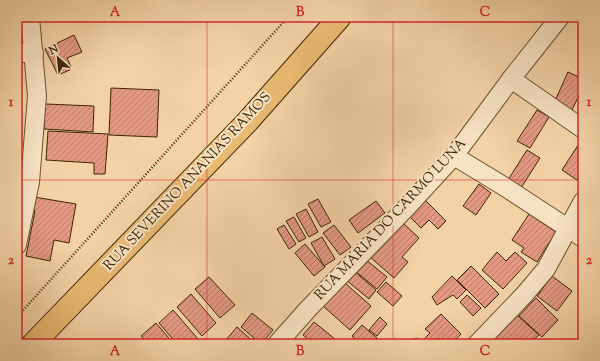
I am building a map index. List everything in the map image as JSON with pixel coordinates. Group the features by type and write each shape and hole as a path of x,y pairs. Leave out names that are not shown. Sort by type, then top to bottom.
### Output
{"main road":[{"name":"RUA SEVERINO ANANIAS RAMOS","path":"33,344 248,121 340,17"}],"street":[{"path":"17,245 23,182 37,96 25,53 30,17"},
{"name":"RUA MARIA DO CARMO LUNA","path":"278,344 308,309 454,156 511,79 560,17"},
{"path":"511,79 583,129"},
{"name":"RUA MARIA DO CARMO LUNA","path":"454,156 505,187 576,234"},
{"path":"477,344 524,295 576,234 583,201"}],"path":[{"path":"17,318 288,17"}],"building":[{"path":"74,35 82,52 67,58 72,69 58,75 45,49"},
{"path":"568,72 583,79 583,87 571,112 554,103"},
{"path":"111,88 159,90 157,137 109,135"},
{"path":"45,104 94,106 93,132 44,129"},
{"path":"537,110 549,117 530,148 517,141"},
{"path":"48,131 108,134 105,174 94,174 94,163 46,160"},
{"path":"582,139 583,171 577,180 562,170"},
{"path":"527,150 540,158 521,188 508,180"},
{"path":"479,184 491,193 476,215 463,206"},
{"path":"34,197 76,204 69,243 54,240 50,261 26,256 35,211 32,209"},
{"path":"423,198 446,221 438,229 429,220 421,228 407,214"},
{"path":"318,199 331,222 321,227 308,204"},
{"path":"376,201 385,213 358,233 349,220"},
{"path":"306,209 318,232 309,237 296,214"},
{"path":"529,214 556,232 537,262 521,252 524,248 512,240"},
{"path":"294,217 306,238 299,242 286,221"},
{"path":"402,222 419,238 402,257 408,262 394,278 370,257"},
{"path":"284,225 296,244 289,249 277,229"},
{"path":"334,225 351,247 340,255 323,233"},
{"path":"322,237 335,259 324,266 311,243"},
{"path":"305,244 325,267 314,276 295,253"},
{"path":"497,252 506,261 515,252 527,263 503,289 482,270"},
{"path":"365,259 387,277 377,289 355,271"},
{"path":"471,266 499,294 485,308 457,280"},
{"path":"354,271 376,290 369,299 346,280"},
{"path":"452,276 466,290 457,299 453,295 437,305 432,297"},
{"path":"552,276 572,291 557,311 537,296"},
{"path":"209,277 235,305 220,318 195,289"},
{"path":"344,282 371,306 350,330 323,306"},
{"path":"386,282 402,296 393,306 377,292"},
{"path":"191,294 216,323 202,336 177,307"},
{"path":"467,295 481,308 473,316 460,302"},
{"path":"536,298 558,320 542,337 519,316"},
{"path":"173,310 198,339 192,344 177,344 159,323"},
{"path":"252,313 273,330 261,344 241,327"},
{"path":"441,314 461,334 451,344 445,344 439,338 434,344 409,344 416,338 422,341 430,333 425,329"},
{"path":"516,314 539,335 528,344 484,344"},
{"path":"380,317 387,324 377,336 369,330"},
{"path":"314,322 335,339 330,344 314,344 303,335"},
{"path":"156,323 174,344 149,344 141,336"},
{"path":"362,325 377,338 371,344 361,344 352,336"},
{"path":"237,327 256,344 228,344 225,341"}]}
